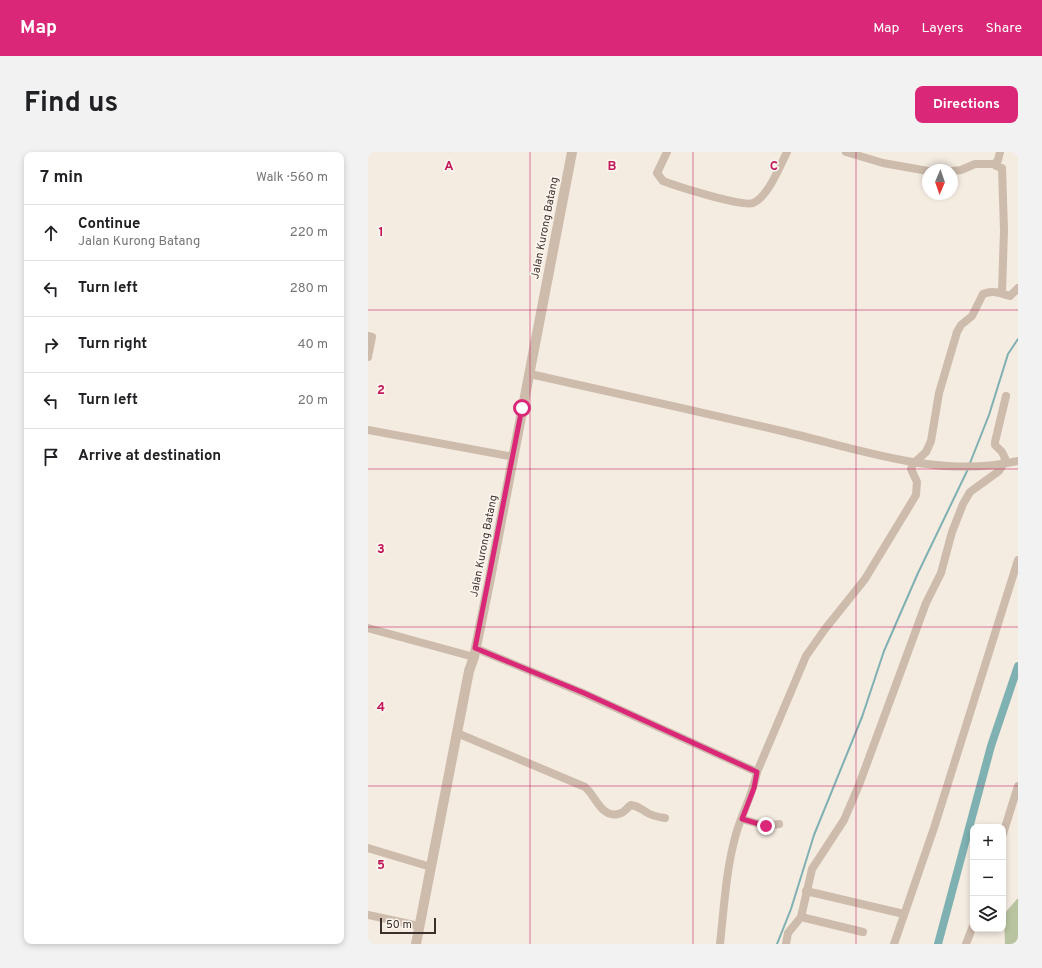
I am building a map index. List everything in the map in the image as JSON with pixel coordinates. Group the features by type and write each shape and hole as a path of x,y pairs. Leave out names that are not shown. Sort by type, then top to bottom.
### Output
{"street":[{"name":"Jalan Kurong Batang","path":"416,944 469,671 475,653 514,457 572,152"},
{"path":"667,152 657,173 663,181 747,204 757,200 773,183 787,152"},
{"path":"846,152 883,163 922,170"},
{"path":"995,164 1000,152"},
{"path":"958,170 982,163 995,164 996,166 1002,168 1004,230 1002,293"},
{"path":"720,944 731,859 742,819 754,788 757,772 806,656 825,629 868,575 916,495 917,482 911,469 913,464 926,452 931,441 944,373 960,325 972,316 983,294 990,291 1012,295 1018,288"},
{"path":"368,336 372,336 368,357"},
{"path":"530,374 787,432 913,464 978,465 1004,464 1018,461"},
{"path":"786,944 788,933 801,917 812,869 844,820 859,785 926,603 941,573 952,532 966,498 973,489 999,471 1004,464 1005,458 1002,452 995,445 995,442 1006,396"},
{"path":"368,430 514,457"},
{"path":"894,944 934,828 1018,560"},
{"path":"368,628 475,653 584,693 757,772"},
{"path":"457,733 585,787 593,794 597,802 606,813 617,815 624,812 631,805 637,806 651,815 665,818"},
{"path":"1006,824 1018,786"},
{"path":"742,819 766,826 779,824"},
{"path":"368,848 431,867"},
{"path":"806,891 904,914"},
{"path":"368,915 419,926"},
{"path":"801,917 863,932"},
{"path":"966,944 971,932"}],"green space":[{"path":"1018,898 1018,944 1005,944 1006,912"}],"waterway":[{"path":"970,463 989,415 1008,354 1018,339"},
{"path":"777,944 791,909 814,835 862,717 884,651 918,573 968,469"},
{"path":"938,944 991,746 1018,666"}],"route":[{"path":"522,408 521,422 475,648 584,693 757,772 754,788 742,819 766,826"}]}
